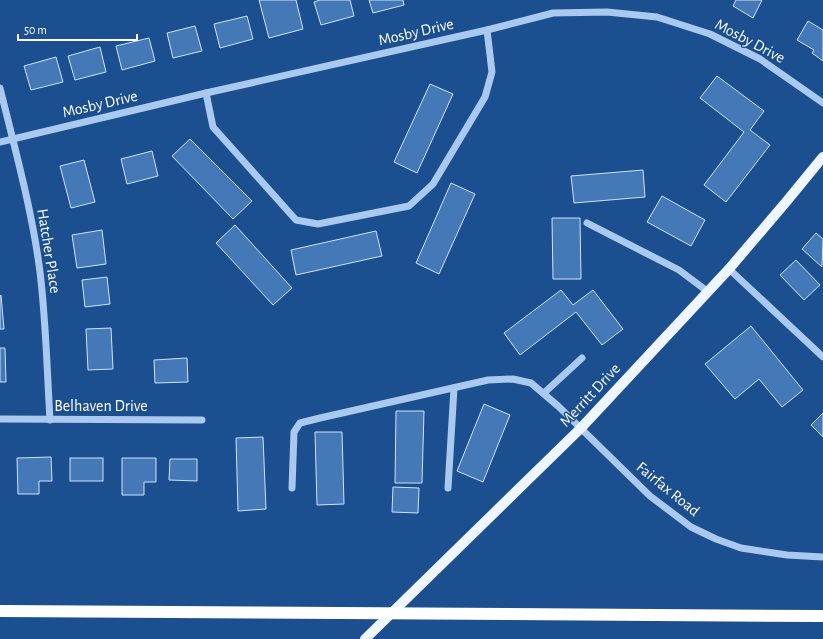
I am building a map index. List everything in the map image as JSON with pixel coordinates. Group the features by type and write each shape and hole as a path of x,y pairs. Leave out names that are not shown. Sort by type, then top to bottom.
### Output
{"highway":[{"path":"0,611 823,616"}],"main road":[{"name":"Merritt Drive","path":"365,639 581,428 729,269 823,157"}],"street":[{"name":"Mosby Drive","path":"0,142 206,93 487,30 553,13 607,12 657,17 710,34 753,56 823,103"},
{"path":"206,93 213,127 296,220 318,224 409,206 433,184 485,97 492,72 487,30"},
{"name":"Hatcher Place","path":"0,88 31,221 40,272 50,420"},
{"path":"587,223 679,270 707,291"},
{"path":"729,269 823,357"},
{"path":"544,393 582,358"},
{"name":"Fairfax Road","path":"292,488 294,432 300,423 488,380 513,379 531,383 544,393 650,496 692,526 716,539 741,548 787,555 823,557"},
{"path":"448,488 454,388"},
{"name":"Belhaven Drive","path":"0,419 202,420"}],"building":[{"path":"259,0 296,0 303,29 269,38"},
{"path":"320,0 350,0 354,16 321,25 314,2"},
{"path":"369,0 403,0 404,5 373,13"},
{"path":"736,0 762,0 753,18 733,6"},
{"path":"247,16 253,39 220,48 214,24"},
{"path":"808,21 823,30 823,61 812,53 814,50 797,40"},
{"path":"195,26 202,51 173,58 167,33"},
{"path":"149,38 155,61 122,70 116,46"},
{"path":"100,47 106,72 75,80 68,56"},
{"path":"56,57 63,82 31,90 24,66"},
{"path":"717,76 764,111 750,130 770,145 726,202 704,185 744,132 700,98"},
{"path":"430,84 453,94 417,173 394,162"},
{"path":"190,139 252,201 233,219 172,156"},
{"path":"152,151 158,176 127,184 121,159"},
{"path":"84,160 95,202 71,208 60,166"},
{"path":"643,170 645,197 574,203 571,176"},
{"path":"451,183 475,194 439,274 416,263"},
{"path":"662,196 705,220 691,246 647,222"},
{"path":"552,218 580,218 581,279 553,279"},
{"path":"235,225 292,288 273,305 216,243"},
{"path":"102,230 106,264 77,268 72,235"},
{"path":"376,231 382,256 296,275 291,250"},
{"path":"816,233 823,239 822,267 802,249"},
{"path":"796,260 820,285 804,300 780,275"},
{"path":"107,277 110,304 85,307 82,280"},
{"path":"561,290 573,305 593,290 623,329 602,345 576,312 520,355 504,333"},
{"path":"1,295 4,329 0,329"},
{"path":"751,326 803,390 782,407 759,379 735,399 705,364"},
{"path":"111,328 113,369 88,370 86,329"},
{"path":"0,348 5,348 6,382 0,382"},
{"path":"187,358 188,382 155,383 154,360"},
{"path":"484,404 510,415 483,482 457,471"},
{"path":"396,411 424,411 422,483 395,483"},
{"path":"823,413 823,437 811,425"},
{"path":"315,432 342,432 344,504 317,505"},
{"path":"263,437 266,509 238,511 236,438"},
{"path":"51,457 52,481 39,481 39,494 18,494 17,458"},
{"path":"70,458 103,458 103,481 70,481"},
{"path":"122,458 156,458 156,482 144,482 144,495 122,495"},
{"path":"170,459 197,459 197,481 169,480"},
{"path":"393,487 419,488 418,513 392,512"}]}
